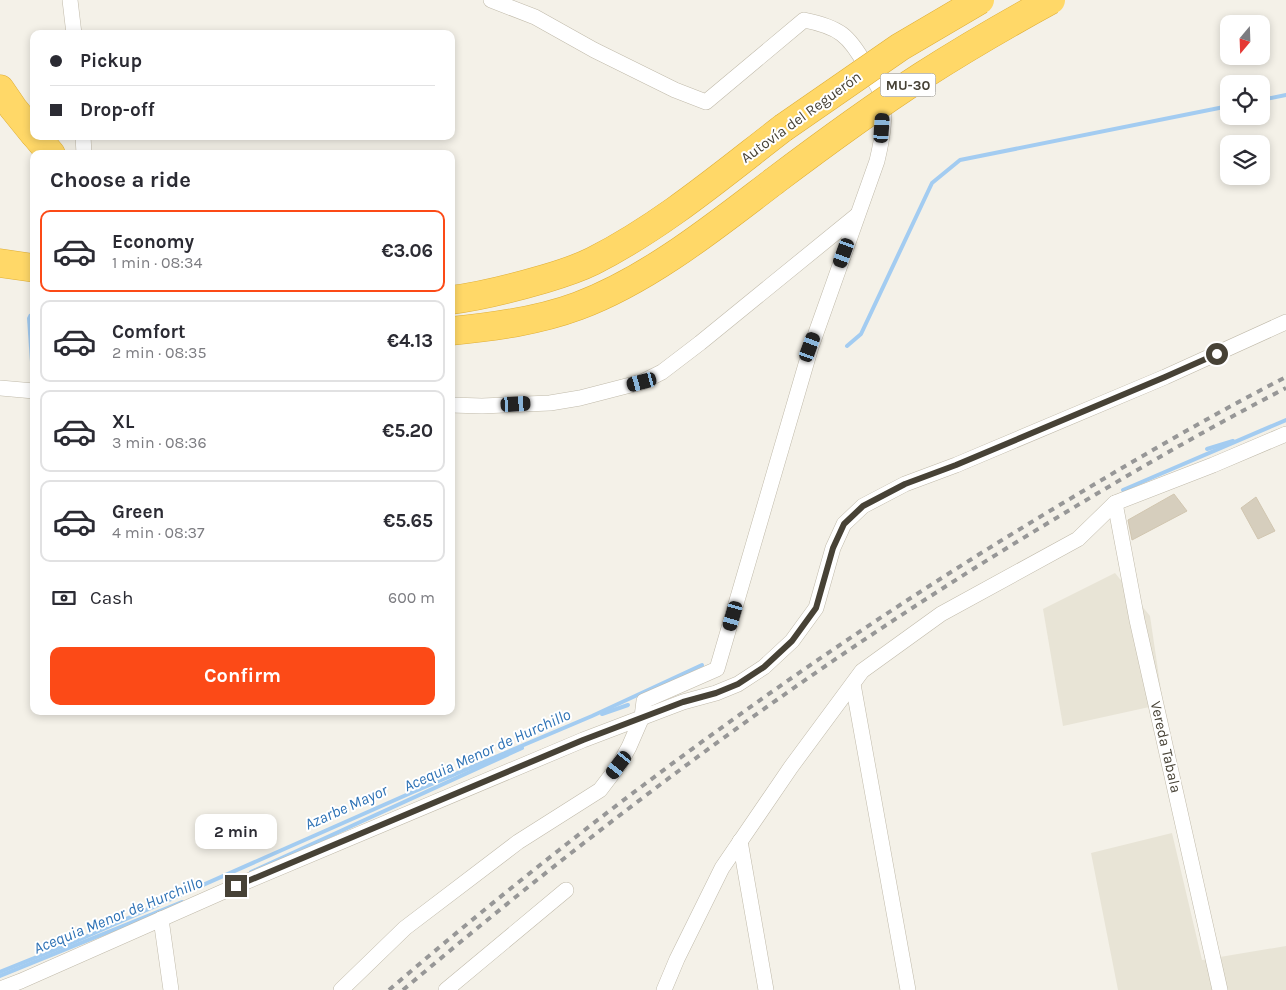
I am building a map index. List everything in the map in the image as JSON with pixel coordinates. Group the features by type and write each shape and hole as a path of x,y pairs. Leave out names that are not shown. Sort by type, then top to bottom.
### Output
{"highway":[{"name":"Autovía del Reguerón","path":"455,299 493,293 569,272 645,231 783,128 900,47 980,0"},
{"name":"MU-30","path":"455,331 482,328 544,316 577,307 603,296 669,258 858,120 922,76 976,42 1051,0"},
{"path":"0,89 30,129"},
{"path":"39,140 47,150"},
{"path":"0,263 30,267"}],"street":[{"path":"70,0 74,30"},
{"path":"341,990 405,928 518,842 600,790 619,765 629,747 642,717 644,701 717,670 810,347 877,162 881,142 883,114 880,91 856,48 843,34 824,24 804,20 706,102 675,90 594,50 535,17 491,0"},
{"path":"455,405 550,403 580,398 642,382 662,372 692,349 858,215"},
{"path":"0,989 434,802 583,740 642,717 738,684 764,667 792,641 816,608 833,548 844,524 863,506 905,484 956,465 1165,377 1286,322"},
{"path":"0,388 30,391"},
{"path":"664,990 677,959 722,868 862,671 941,614 1078,539 1115,503 1286,434"},
{"name":"Vereda Tabala","path":"1115,503 1137,620 1220,990"},
{"path":"853,684 908,990"},
{"path":"740,841 766,990"},
{"path":"446,990 566,890"},
{"path":"161,919 171,990"}],"shaded area":[{"path":"1115,573 1150,616 1163,704 1063,726 1043,609"},
{"path":"1172,833 1202,960 1286,946 1286,990 1118,990 1091,853"}],"water":[{"path":"30,314 30,362 27,318"}],"building":[{"path":"1174,494 1187,511 1132,540 1128,520"},
{"path":"1256,497 1275,531 1258,539 1241,508"}],"waterway":[{"path":"1270,98 1286,95"},
{"path":"847,346 861,334 932,183 960,160 1220,108"},
{"name":"Acequia Menor de Hurchillo","path":"1123,490 1286,420"},
{"name":"Acequia Menor de Hurchillo","path":"1207,449 1233,441"},
{"name":"Azarbe Mayor","path":"0,972 74,942 413,792 592,716 702,665"},
{"name":"Acequia Menor de Hurchillo","path":"602,714 628,705"},
{"name":"Acequia Menor de Hurchillo","path":"251,872 522,748"},
{"name":"Acequia Menor de Hurchillo","path":"0,976 182,902"}],"railway":[{"path":"389,990 548,858 630,795 797,674 883,616 1058,506 1171,440 1286,377"},
{"path":"403,990 626,810 780,697 859,643 1020,540 1085,501 1185,443 1286,388"}],"route":[{"path":"236,886 583,740 683,702 716,693 738,684 764,667 792,641 816,608 833,548 844,524 863,506 905,484 956,465 1217,354"}]}
